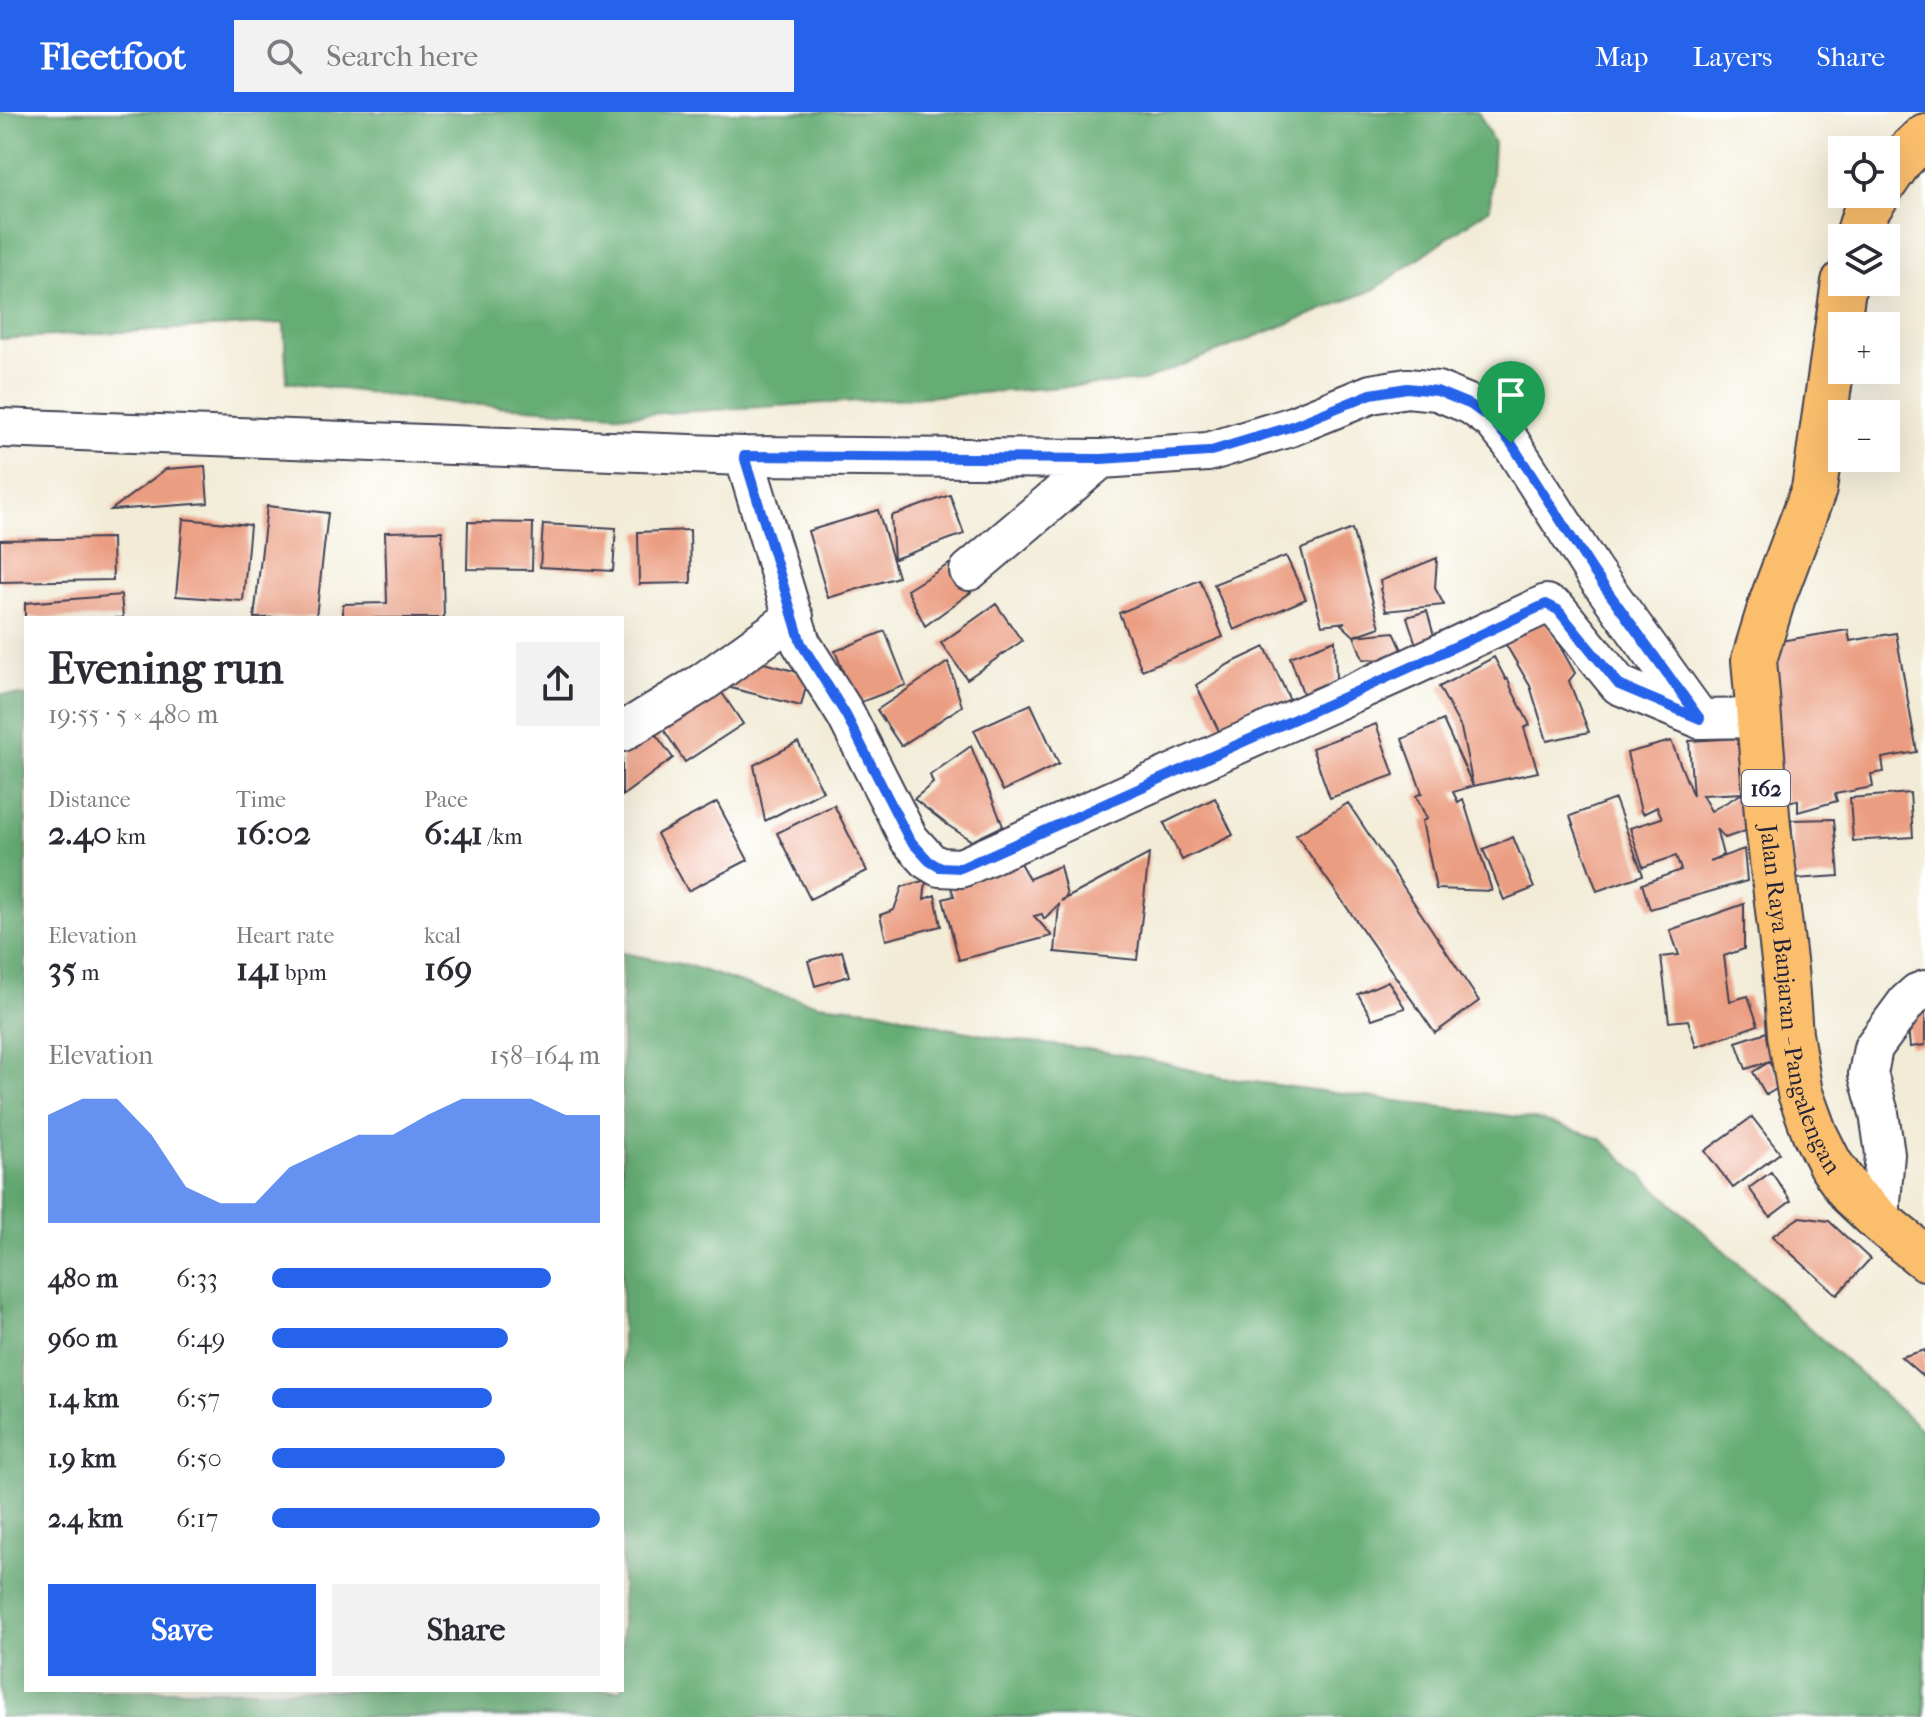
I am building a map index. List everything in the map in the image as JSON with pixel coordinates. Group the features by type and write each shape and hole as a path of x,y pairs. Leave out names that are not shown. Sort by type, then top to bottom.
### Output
{"main road":[{"path":"1900,160 1925,136"},
{"name":"Jalan Raya Banjaran - Pangalengan","path":"1842,296 1814,489 1773,598 1754,660 1768,826 1790,1034 1800,1093 1830,1164 1852,1195 1925,1258"}],"street":[{"path":"0,428 744,456 1101,459 1208,452 1290,427 1371,394 1407,388 1437,391 1471,405 1493,421 1511,443 1593,571 1700,719"},
{"path":"744,456 801,643 846,715 909,839 929,861 939,867 961,868 1546,604 1558,610 1619,685 1700,719 1760,718"},
{"path":"969,571 1101,459"},
{"path":"624,731 702,683 794,617"},
{"path":"1881,1222 1885,1154 1879,1113 1868,1074 1873,1048 1907,1002 1925,990"}],"green space":[{"path":"0,112 1478,112 1494,143 1490,208 1375,289 1143,381 630,415 452,403 287,382 284,323 0,339"},
{"path":"0,694 24,696 24,1692 624,1692 624,953 690,966 818,1004 879,1010 947,1028 1151,1060 1223,1078 1541,1120 1601,1139 1925,1433 1925,1717 0,1717"}],"building":[{"path":"205,466 208,503 111,510 166,469"},
{"path":"950,495 964,534 894,559 891,516"},
{"path":"267,506 328,513 316,616 254,616"},
{"path":"878,510 898,577 828,598 808,531"},
{"path":"183,519 250,525 243,601 176,596"},
{"path":"468,522 533,523 532,570 467,569"},
{"path":"543,524 616,528 613,571 540,567"},
{"path":"1352,529 1380,627 1354,636 1341,624 1345,622 1322,625 1301,549"},
{"path":"690,530 691,583 639,584 638,532"},
{"path":"442,531 444,616 343,616 343,604 387,603 385,532"},
{"path":"112,538 113,580 0,582 0,540"},
{"path":"1286,556 1306,599 1234,630 1214,584"},
{"path":"1437,558 1435,588 1444,605 1386,611 1380,581"},
{"path":"949,564 971,592 925,626 907,590"},
{"path":"1200,580 1223,637 1142,670 1119,613"},
{"path":"121,595 123,616 25,616 25,603"},
{"path":"996,604 1022,641 967,679 941,643"},
{"path":"1427,611 1438,650 1419,654 1407,617"},
{"path":"1545,620 1575,673 1569,681 1589,732 1547,741 1530,686 1505,643"},
{"path":"1848,630 1850,641 1896,633 1917,752 1882,758 1884,772 1871,774 1873,787 1835,794 1837,801 1798,812 1798,800 1786,802 1761,644"},
{"path":"885,631 906,685 856,704 835,651"},
{"path":"1394,632 1407,661 1363,659 1354,636"},
{"path":"1335,640 1336,679 1307,704 1290,657"},
{"path":"1265,647 1295,711 1224,741 1196,685 1229,664"},
{"path":"1494,657 1530,725 1524,728 1538,772 1473,786 1461,728 1439,687"},
{"path":"745,658 809,675 801,706 727,687"},
{"path":"948,662 962,706 901,746 877,710"},
{"path":"714,681 743,724 685,762 656,718"},
{"path":"1031,704 1059,764 1003,791 974,730"},
{"path":"1443,720 1473,786 1453,792 1458,802 1463,799 1492,891 1436,889 1422,821 1427,819 1416,796 1422,793 1402,739"},
{"path":"1376,724 1394,775 1330,798 1312,748"},
{"path":"649,725 673,758 624,795 624,744"},
{"path":"1740,738 1743,793 1763,825 1725,838 1716,828 1723,855 1710,861 1744,849 1747,881 1650,909 1642,884 1681,870 1676,856 1643,867 1630,828 1662,818 1657,807 1643,814 1641,812 1627,753 1671,741 1693,796 1689,741","holes":["1743,793 1711,811 1702,795"]},
{"path":"798,742 823,791 765,821 754,765"},
{"path":"971,746 1003,826 972,841 914,799 933,783 930,775"},
{"path":"1910,793 1913,837 1853,841 1850,798"},
{"path":"1215,798 1233,835 1182,860 1164,823"},
{"path":"1615,799 1643,875 1597,891 1570,816"},
{"path":"717,802 748,860 688,891 657,834"},
{"path":"1348,803 1479,1001 1435,1033 1296,835"},
{"path":"834,805 867,871 810,899 777,833"},
{"path":"1834,819 1839,876 1795,879 1791,820"},
{"path":"1513,837 1534,888 1504,900 1483,849"},
{"path":"1149,854 1137,960 1055,952 1059,904 1044,919 1042,914 1034,916 1052,936 959,960 943,899 954,896 951,887 1020,863 1029,879 1060,866 1067,896 1061,901"},
{"path":"926,880 924,899 935,895 941,926 886,940 880,915 894,910 902,887"},
{"path":"1744,904 1744,949 1724,956 1730,1001 1748,996 1758,1025 1696,1047 1688,1020 1669,1022 1661,957 1679,955 1670,930"},
{"path":"842,951 849,976 815,986 808,961"},
{"path":"1388,981 1405,1008 1372,1019 1358,994"},
{"path":"1925,1003 1925,1045 1910,1047 1906,1006"},
{"path":"1773,1030 1783,1057 1746,1069 1736,1042"},
{"path":"1769,1062 1783,1085 1766,1095 1753,1072"},
{"path":"1752,1117 1780,1153 1733,1188 1705,1151"},
{"path":"1771,1172 1791,1201 1770,1217 1749,1188"},
{"path":"1800,1217 1829,1221 1870,1259 1837,1295 1772,1236"},
{"path":"1925,1350 1925,1378 1901,1357"}],"route":[{"path":"1407,388 1437,391 1471,405 1493,421 1511,443 1593,571 1700,719 1619,685 1558,610 1546,604 961,868 939,867 929,861 909,839 846,715 801,643 744,456 1101,459 1208,452 1290,427 1371,394 1407,388"}]}
